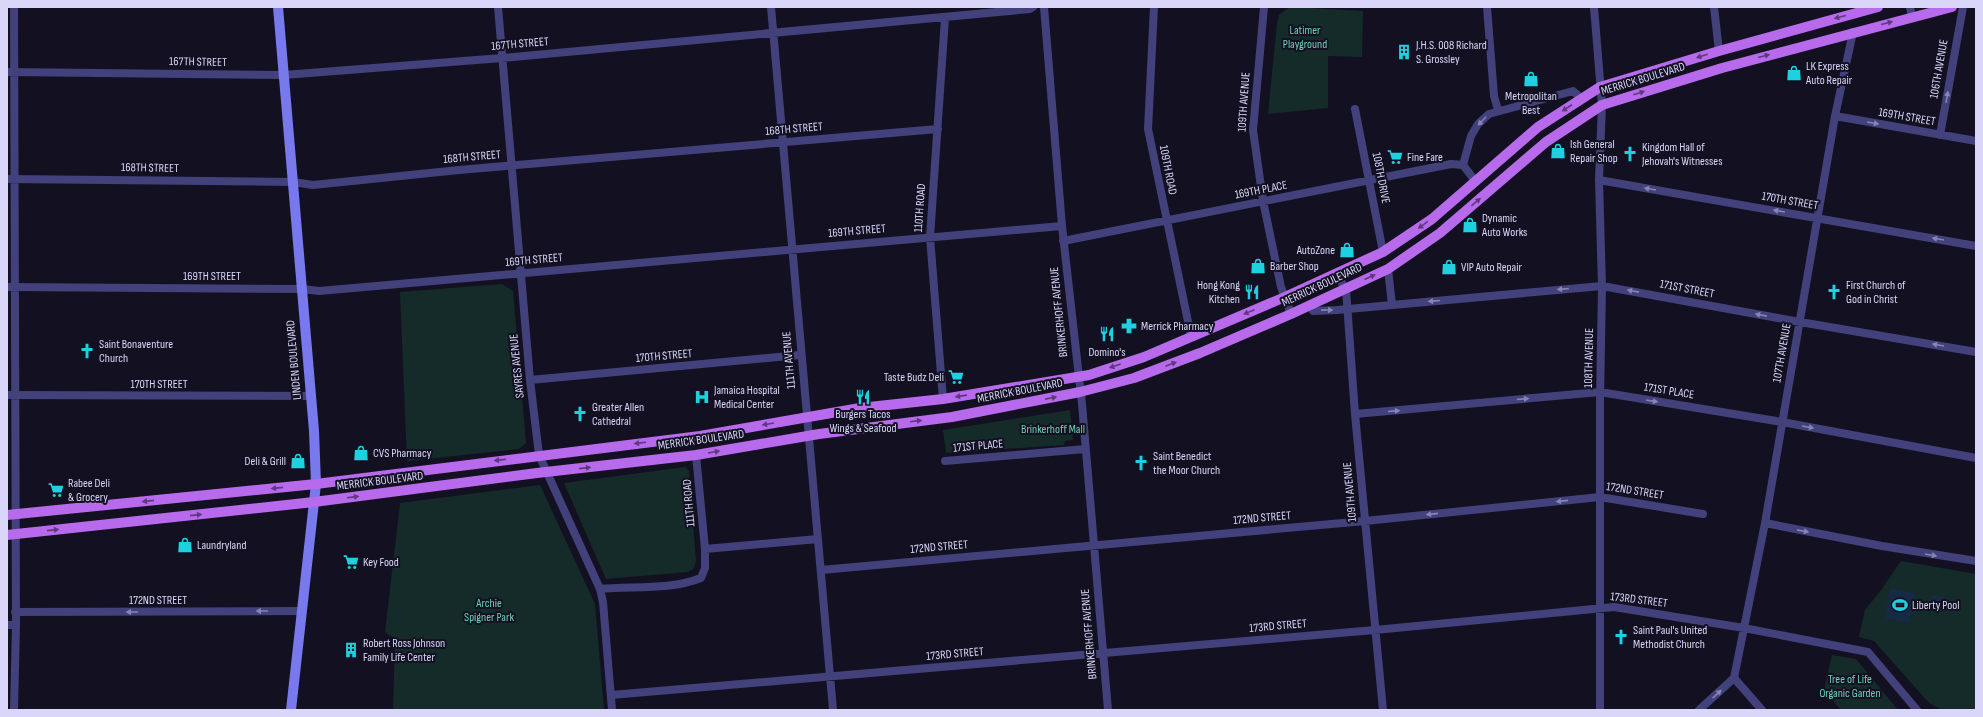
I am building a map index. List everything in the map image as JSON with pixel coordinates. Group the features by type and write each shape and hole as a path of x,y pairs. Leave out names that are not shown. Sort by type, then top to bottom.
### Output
{"main road":[{"name":"LINDEN BOULEVARD","path":"278,7 314,431 316,484 291,710"},
{"name":"MERRICK BOULEVARD","path":"11,515 316,484 700,436 806,417 943,399 1079,378 1144,357 1285,297 1383,252 1432,219 1538,127 1600,87 1719,51 1878,7"},
{"name":"MERRICK BOULEVARD","path":"11,535 314,502 546,472 696,455 808,436 952,417 1080,392 1134,378 1200,354 1346,289 1388,268 1440,233 1546,142 1602,105 1722,68 1853,32 1911,12 1952,7"}],"street":[{"path":"14,7 10,72 11,535 15,612 11,625 14,710"},
{"name":"SAYRES AVENUE","path":"498,7 530,380 539,455 600,589 603,602 612,710"},
{"name":"111TH AVENUE","path":"771,7 800,355 833,710"},
{"name":"167TH STREET","path":"10,72 284,74 502,58 945,18 1030,9 1033,7"},
{"name":"BRINKERHOFF AVENUE","path":"1044,7 1062,226 1079,378 1108,710"},
{"name":"109TH ROAD","path":"1154,7 1148,129 1191,336"},
{"name":"109TH AVENUE","path":"1264,7 1253,130 1263,201 1285,297 1291,314"},
{"path":"1487,7 1494,96 1498,110"},
{"name":"108TH AVENUE","path":"1594,7 1602,105 1599,180 1602,286 1600,392 1600,710"},
{"path":"1714,7 1719,51"},
{"name":"106TH AVENUE","path":"1940,135 1962,7"},
{"name":"110TH ROAD","path":"943,399 930,237 945,18"},
{"name":"107TH AVENUE","path":"1734,678 1765,523 1835,116 1853,32"},
{"path":"1476,182 1463,165 1471,136 1478,124 1489,114 1498,110 1573,91 1582,99"},
{"name":"108TH DRIVE","path":"1355,109 1383,252"},
{"name":"169TH STREET","path":"1835,116 1976,141"},
{"name":"168TH STREET","path":"10,179 293,182 313,185 511,166 938,129"},
{"name":"169TH PLACE","path":"1064,241 1451,164 1463,165"},
{"name":"170TH STREET","path":"1599,180 1976,246"},
{"name":"169TH STREET","path":"10,287 302,289 320,291 1062,226"},
{"path":"1388,268 1392,305"},
{"path":"1336,274 1346,289"},
{"name":"171ST STREET","path":"1310,305 1313,311 1346,309 1602,286 1976,352"},
{"name":"109TH AVENUE","path":"1346,289 1346,309 1355,414 1383,710"},
{"name":"170TH STREET","path":"530,380 800,355"},
{"name":"171ST PLACE","path":"1355,414 1600,392 1782,422 1976,458"},
{"name":"170TH STREET","path":"10,395 310,396"},
{"name":"171ST PLACE","path":"945,461 1085,449"},
{"name":"111TH ROAD","path":"696,455 705,549"},
{"name":"172ND STREET","path":"821,570 1365,521 1600,497 1703,514"},
{"path":"1765,523 1882,546 1976,562"},
{"path":"600,589 673,584 694,581 702,578 705,568 705,549 818,539"},
{"name":"173RD STREET","path":"611,695 1375,630 1614,607 1744,628 1868,652 1917,710"},
{"name":"172ND STREET","path":"15,612 301,611"},
{"path":"1699,710 1734,678 1762,710"}],"green space":[{"name":"Latimer Playground","path":"1290,7 1363,11 1362,57 1328,56 1328,108 1268,114 1277,23 1279,15"},
{"path":"502,284 513,291 526,443 519,449 407,461 400,292"},
{"name":"Brinkerhoff Mall","path":"1070,410 1073,440 1065,441 1064,445 946,453 943,430"},
{"path":"685,467 689,471 696,562 693,569 688,572 606,579 564,483"},
{"name":"Archie Spigner Park","path":"540,485 595,604 604,710 393,710 395,639 385,632 400,503"},
{"path":"1901,561 1976,574 1976,709 1942,710 1929,703 1874,641 1859,637 1865,610"},
{"name":"Tree of Life Organic Garden","path":"1832,655 1856,659 1898,710 1841,710 1824,690"}],"water":[{"name":"Liberty Pool","path":"1890,588 1915,593 1909,623 1885,618"},
{"path":"1931,595 1943,597 1942,605 1930,603"}],"place":[{"name":"J.H.S. 008 Richard S. Grossley","path":"1404,52"},
{"name":"LK Express Auto Repair","path":"1794,73"},
{"name":"Metropolitan Best","path":"1531,79"},
{"name":"Ish General Repair Shop","path":"1558,151"},
{"name":"Kingdom Hall of Jehovah's Witnesses","path":"1630,154"},
{"name":"Fine Fare","path":"1395,157"},
{"name":"Dynamic Auto Works","path":"1470,225"},
{"name":"AutoZone","path":"1347,250"},
{"name":"Barber Shop","path":"1258,266"},
{"name":"VIP Auto Repair","path":"1449,267"},
{"name":"Hong Kong Kitchen","path":"1252,292"},
{"name":"First Church of God in Christ","path":"1834,292"},
{"name":"Merrick Pharmacy","path":"1129,326"},
{"name":"Domino's","path":"1107,334"},
{"name":"Saint Bonaventure Church","path":"87,351"},
{"name":"Taste Budz Deli","path":"956,377"},
{"name":"Jamaica Hospital Medical Center","path":"702,397"},
{"name":"Burgers Tacos Wings & Seafood","path":"863,397"},
{"name":"Greater Allen Cathedral","path":"580,414"},
{"name":"CVS Pharmacy","path":"361,453"},
{"name":"Deli & Grill","path":"298,461"},
{"name":"Saint Benedict the Moor Church","path":"1141,463"},
{"name":"Rabee Deli & Grocery","path":"56,490"},
{"name":"Laundryland","path":"185,545"},
{"name":"Key Food","path":"351,562"},
{"name":"Liberty Pool","path":"1900,605"},
{"name":"Saint Paul's United Methodist Church","path":"1621,637"},
{"name":"Robert Ross Johnson Family Life Center","path":"351,650"}]}
